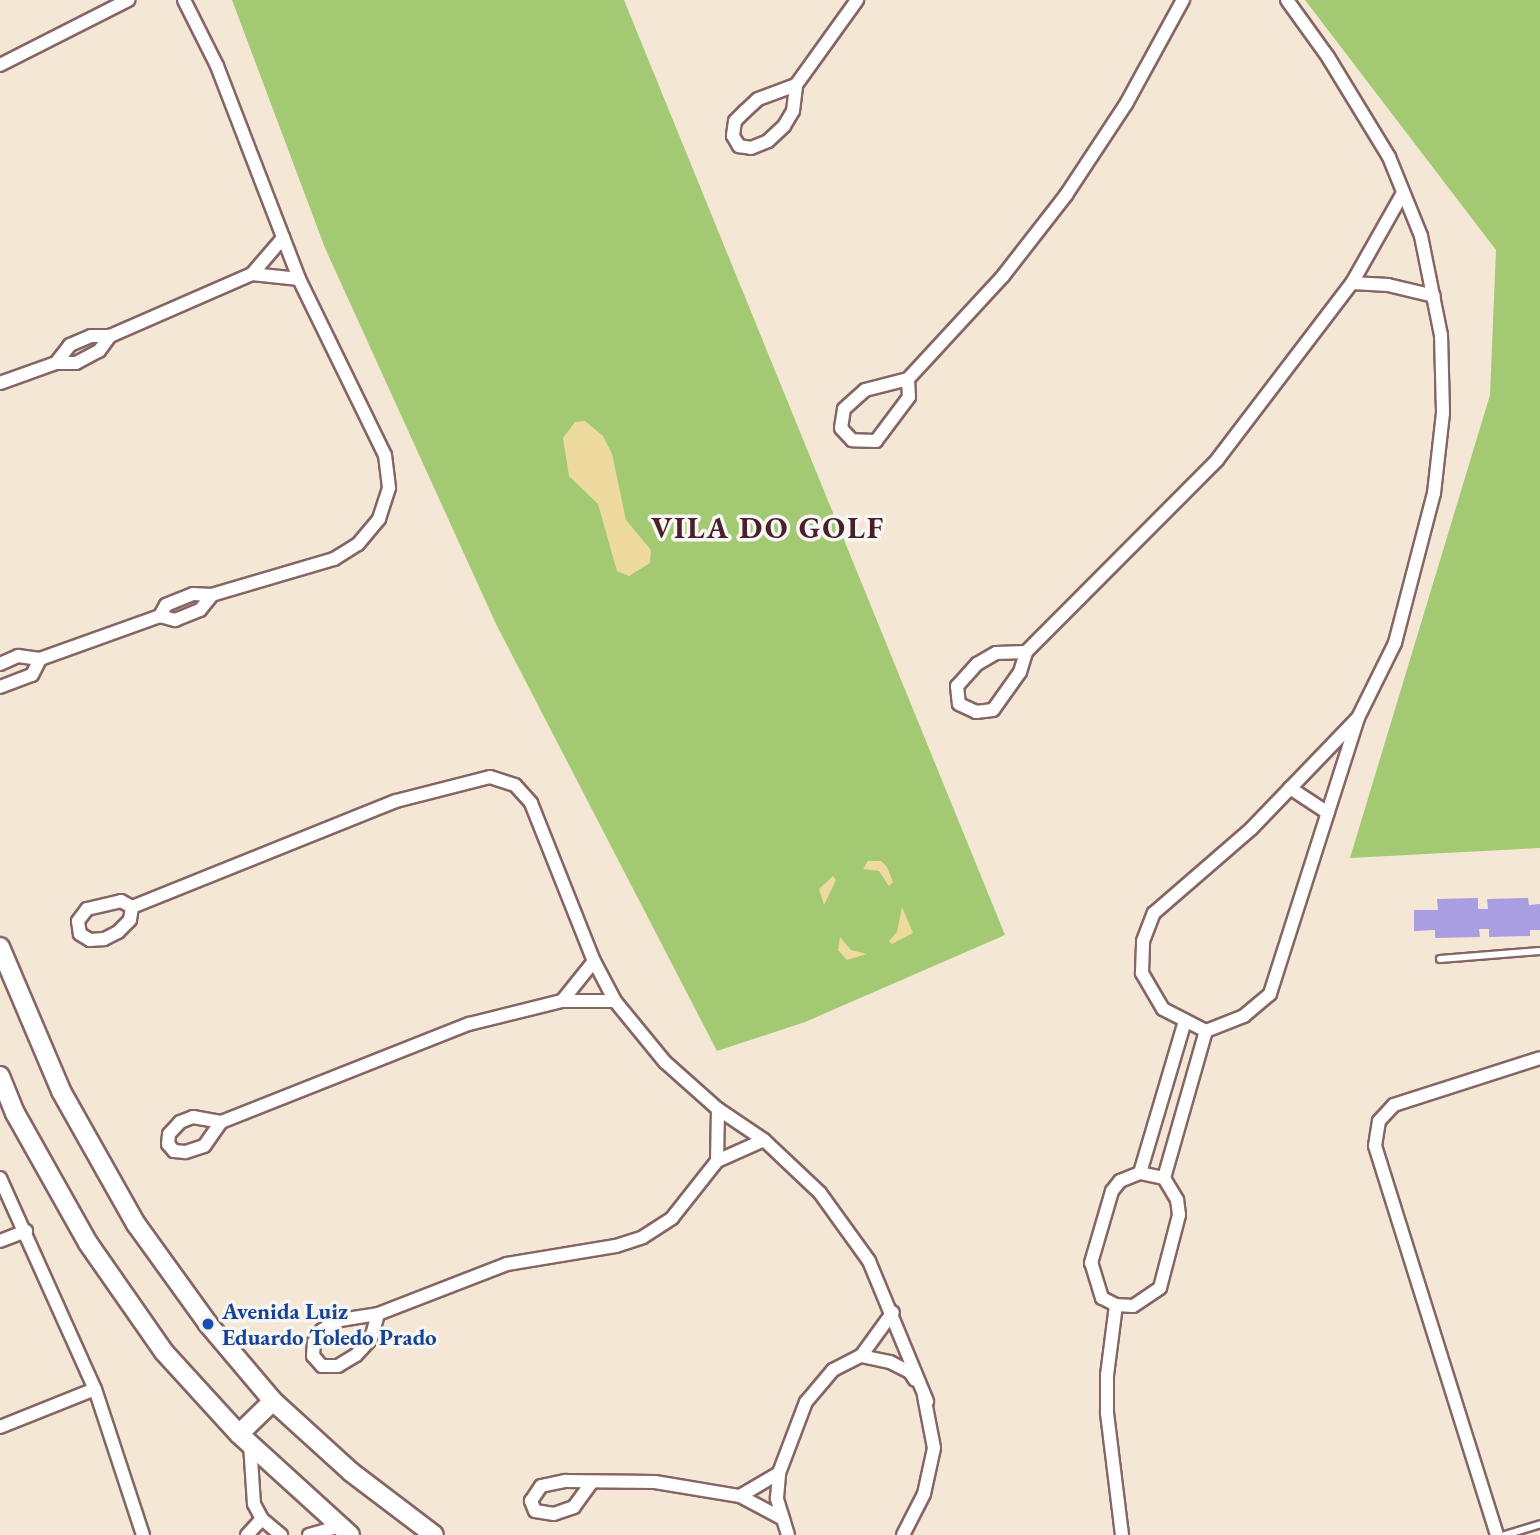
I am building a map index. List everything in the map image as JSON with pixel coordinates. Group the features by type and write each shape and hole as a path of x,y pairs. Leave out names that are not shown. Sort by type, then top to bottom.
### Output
{"main road":[{"path":"0,947 61,1091 136,1224 208,1324 273,1401 351,1472 434,1535"},
{"path":"0,1076 15,1113 88,1242 164,1352 244,1439 345,1531"},
{"path":"244,1439 273,1401"}],"street":[{"path":"0,65 128,0"},
{"path":"0,664 18,656 40,659 160,616 175,620 200,610 212,595 334,559 358,544 379,519 389,488 385,455 299,279 217,66 184,0"},
{"path":"796,85 758,99 745,111 734,128 739,146 751,148 768,141 784,126 793,111 796,85 858,0"},
{"path":"908,379 909,397 876,441 852,440 841,428 844,409 865,390 908,379 1003,276 1066,195 1126,104 1183,0"},
{"path":"1287,0 1375,135 1420,236 1441,335 1443,414 1434,494 1395,643 1357,718 1270,994 1244,1017 1206,1031 1163,1009 1142,973 1143,941 1154,913 1251,829 1357,718"},
{"path":"1026,652 996,653 977,664 957,686 960,704 976,712 993,710 1020,672 1026,652 1217,460 1352,283 1403,193"},
{"path":"56,363 71,345 91,336 110,335 252,274 283,239"},
{"path":"252,274 299,279"},
{"path":"1352,283 1388,285 1434,296"},
{"path":"0,383 56,363 76,363 99,351 110,335"},
{"path":"0,687 32,675 40,659"},
{"path":"132,907 396,801 490,777 515,785 531,803 594,961 615,1001 665,1062 718,1109 764,1140 820,1193 869,1261 893,1312 927,1401 934,1448 924,1494 903,1535"},
{"path":"1290,788 1328,813"},
{"path":"562,1001 594,961"},
{"path":"221,1122 469,1024 562,1001 615,1001"},
{"path":"1140,1172 1185,1021"},
{"path":"1164,1178 1206,1031"},
{"path":"1497,1535 1376,1146 1379,1121 1394,1105 1540,1058"},
{"path":"717,1161 718,1109"},
{"path":"378,1314 371,1339 356,1355 338,1366 322,1366 313,1356 314,1342 323,1330 340,1320 378,1314 507,1264 616,1246 643,1237 672,1218 717,1161 764,1140"},
{"path":"1140,1172 1164,1178 1177,1200 1179,1215 1160,1288 1133,1306 1116,1305 1102,1298 1091,1264 1112,1191 1120,1181 1140,1172"},
{"path":"0,1178 95,1388 143,1535"},
{"path":"0,1241 26,1231"},
{"path":"1116,1305 1107,1375 1107,1413 1122,1535"},
{"path":"788,1535 777,1498 779,1473 806,1402 833,1370 861,1356 893,1312"},
{"path":"861,1356 910,1372 927,1401"},
{"path":"0,1427 95,1388"},
{"path":"244,1439 254,1504 262,1519 281,1535"},
{"path":"740,1496 779,1473"},
{"path":"592,1482 655,1482 740,1496 783,1519"},
{"path":"247,1535 262,1519"},
{"path":"309,1535 345,1531"}],"lane":[{"path":"1440,959 1540,951"},
{"path":"1504,1535 1540,1524"}],"green space":[{"path":"232,0 624,0 1005,935 805,1022 717,1051 496,624 325,248"},
{"path":"1305,0 1540,0 1540,848 1350,858 1490,395 1496,250"}],"sand":[{"path":"585,421 603,436 612,454 626,520 651,550 650,563 629,576 617,571 598,504 569,476 563,438 575,422"},
{"path":"868,861 881,861 887,867 893,882 889,886 879,871 863,869"},
{"path":"833,876 836,880 824,905 819,889"},
{"path":"902,907 913,933 892,944 889,941 897,932"},
{"path":"840,937 851,950 867,954 847,960 838,950"}],"building":[{"path":"1478,898 1478,909 1488,909 1487,899 1528,898 1529,905 1540,904 1540,930 1530,930 1530,936 1489,937 1489,929 1479,929 1480,937 1435,938 1435,930 1414,931 1414,910 1438,910 1437,899"}],"place":[{"name":"Avenida Luiz Eduardo Toledo Prado","path":"208,1324"}],"district":[{"name":"VILA DO GOLF","path":"768,528"}]}
